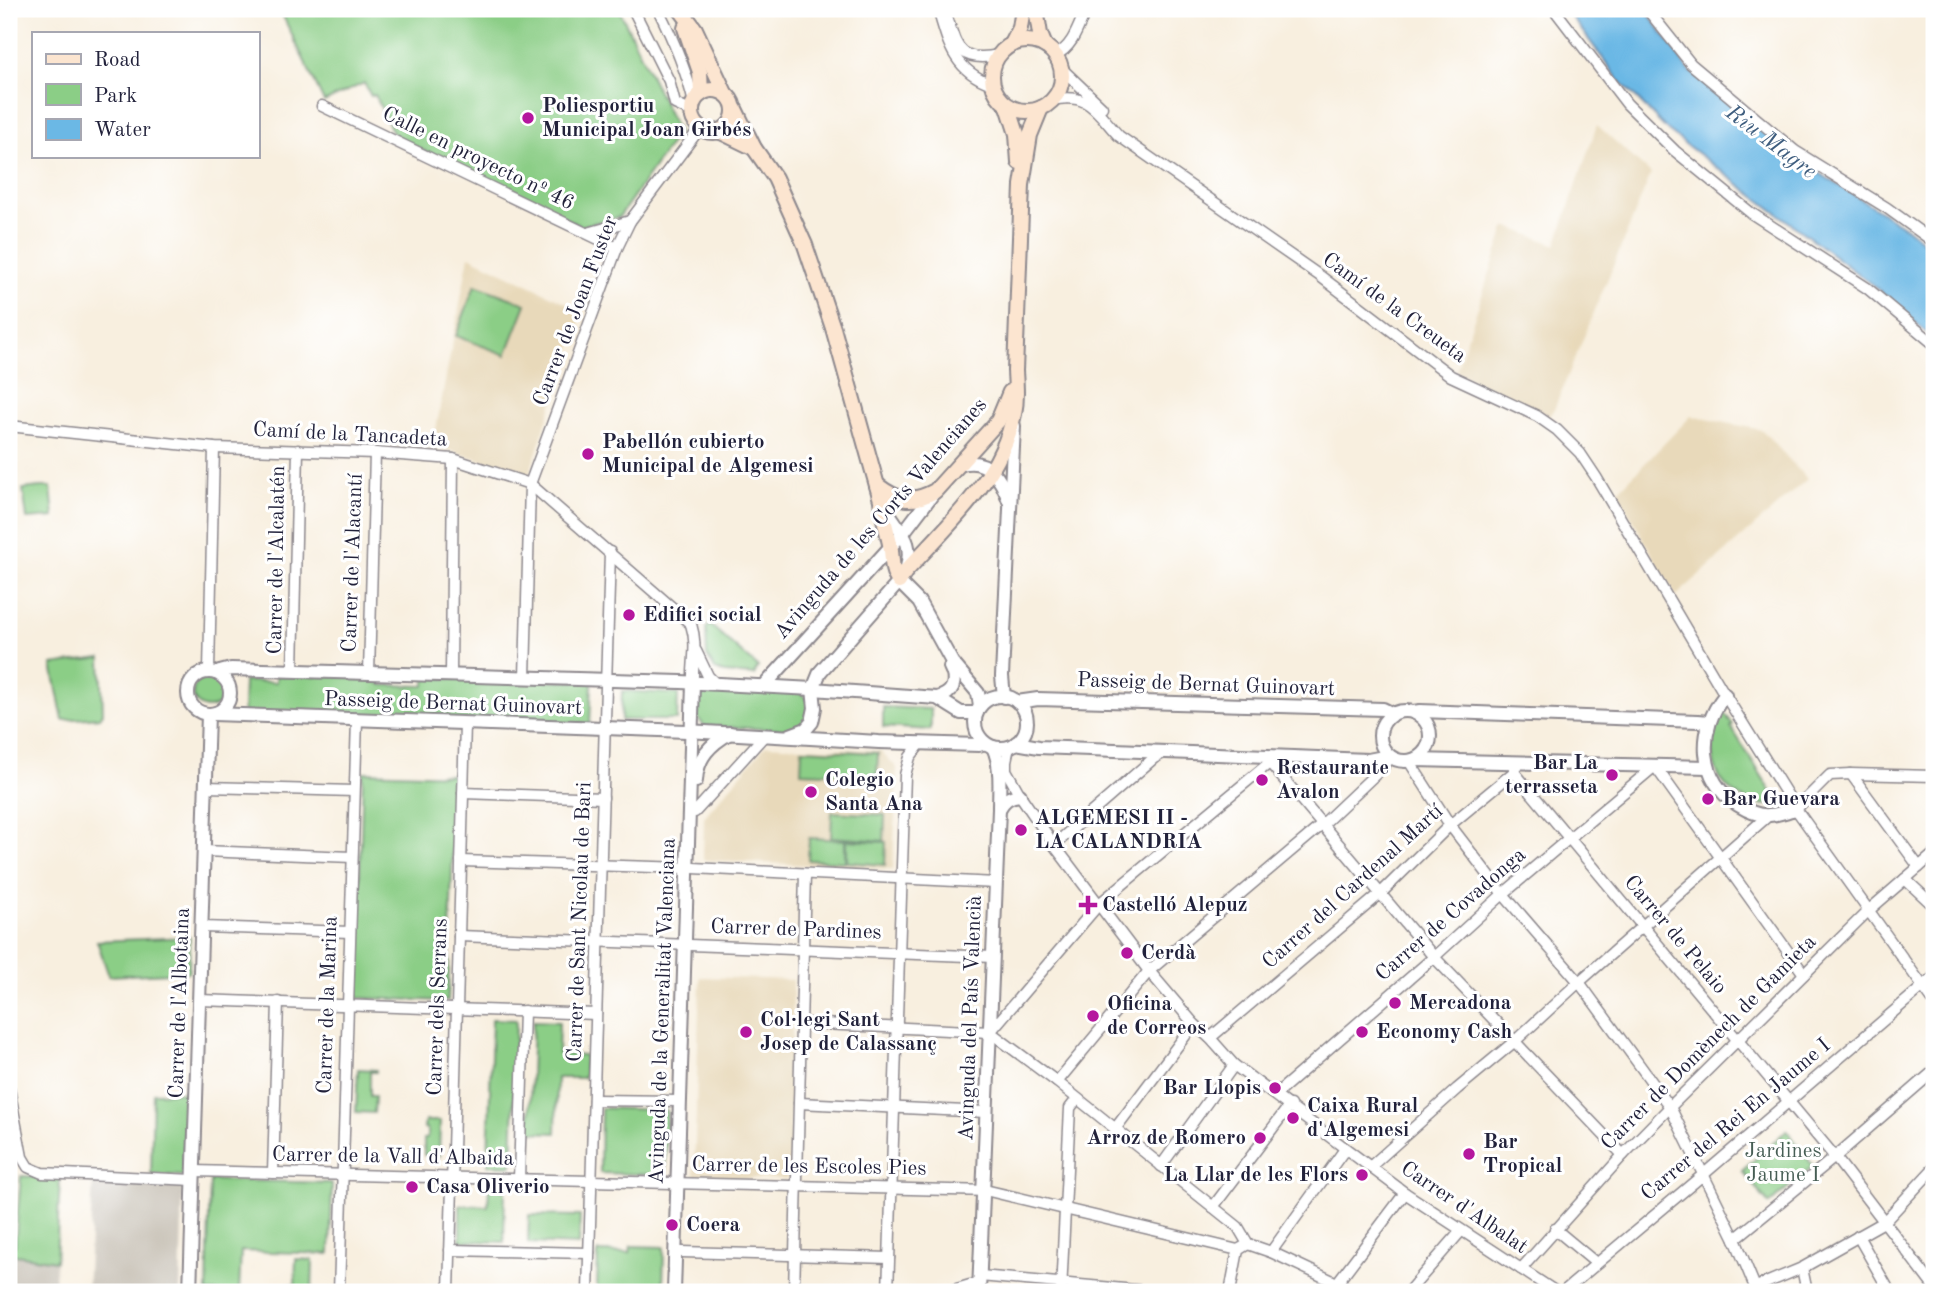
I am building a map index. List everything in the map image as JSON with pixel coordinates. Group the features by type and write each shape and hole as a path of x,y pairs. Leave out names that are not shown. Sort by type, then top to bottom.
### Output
{"main road":[{"path":"679,9 700,72 695,123 713,133 721,132 732,123 735,109"},
{"path":"679,9 695,29 725,93"},
{"path":"1022,184 1017,134 1008,106 998,96 992,84 992,70 999,55 1012,44 1020,28 1023,9"},
{"path":"1015,371 1022,184 1030,135 1061,81 1054,56 1040,34 1036,9"},
{"path":"1012,44 1032,41 1054,56"},
{"path":"695,103 713,90 730,97 754,148 775,178 808,255 833,328 881,500 891,546 891,562 902,577"},
{"path":"1008,106 1021,110 1047,104"},
{"path":"721,132 754,148"},
{"name":"Avinguda de les Corts Valencianes","path":"902,577 993,471 1014,415 1015,371"},
{"name":"Avinguda de les Corts Valencianes","path":"935,492 998,421 1006,406 1015,371"},
{"path":"877,485 900,499 923,498 935,492"}],"street":[{"path":"633,9 669,81 674,104 695,103 674,42 658,9"},
{"path":"937,9 944,35 953,54 967,69 992,84"},
{"path":"944,9 954,41 964,52 980,57 999,55"},
{"path":"1054,56 1070,43 1086,9"},
{"path":"1554,9 1627,104 1675,151 1751,213 1867,288 1934,344"},
{"path":"1647,9 1691,65 1795,150 1887,208 1934,242"},
{"name":"Camí de la Creueta","path":"1054,56 1097,102 1130,144"},
{"name":"Camí de la Creueta","path":"1047,104 1068,97 1089,103 1119,136 1320,276 1451,376 1537,416 1562,434 1580,453 1596,477 1796,809 1934,1002"},
{"name":"Calle en proyecto nº 46","path":"322,106 617,248"},
{"name":"Carrer de Joan Fuster","path":"525,678 530,484 617,248 630,220 700,128"},
{"path":"587,233 630,220"},
{"path":"1004,697 1002,676 1014,415"},
{"name":"Camí de la Tancadeta","path":"9,426 214,448 375,453 453,459 530,484 691,624 696,639 693,683"},
{"path":"213,672 214,448"},
{"name":"Carrer de l'Alcalatén","path":"293,671 299,450"},
{"name":"Carrer de l'Alacantí","path":"369,673 375,453"},
{"path":"451,676 453,459"},
{"path":"962,464 974,462 993,471 1005,488 1010,505"},
{"name":"Avinguda de les Corts Valencianes","path":"764,686 903,533 935,492"},
{"path":"881,500 903,533 910,549 902,577 952,662 978,693 979,710"},
{"name":"Carrer de Sant Nicolau de Bari","path":"588,1292 610,552"},
{"name":"Avinguda de les Corts Valencianes","path":"783,737 806,729 812,722 816,708 813,689 820,672 902,577"},
{"path":"929,621 937,645 955,681 951,691 937,698"},
{"name":"Camí de la Tancadeta","path":"696,651 708,676 716,684"},
{"name":"Passeig de Bernat Guinovart","path":"213,672 231,669 764,686 937,698 961,713 979,710"},
{"path":"213,672 227,681 230,695 225,707 211,714 199,712 191,706 187,692 192,679 200,673 213,672"},
{"path":"691,731 693,683"},
{"path":"1725,695 1709,722 1705,745 1708,767 1714,781 1728,798 1747,810 1769,816"},
{"path":"1012,745 1021,738 1027,723 1023,708 1017,702 1004,697 987,700 975,721 979,737 989,745 1166,752 1273,760 1368,760 1390,756"},
{"name":"Passeig de Bernat Guinovart","path":"1017,702 1038,699 1383,709 1392,714"},
{"path":"1708,767 1516,767 1403,761 1390,756 1382,746 1380,734 1384,723 1392,714 1420,710 1709,722"},
{"path":"1412,760 1428,748 1431,736 1426,721 1413,712"},
{"name":"Passeig de Bernat Guinovart","path":"211,714 691,731 920,744 989,745"},
{"name":"Carrer de l'Albotaina","path":"190,1292 206,786 211,714"},
{"name":"Carrer de la Marina","path":"339,1292 356,720"},
{"name":"Carrer dels Serrans","path":"449,1292 465,723"},
{"name":"Avinguda de la Generalitat Valenciana","path":"674,1292 688,944 691,731"},
{"name":"Avinguda de la Generalitat Valenciana","path":"690,868 696,772 700,760 713,743 730,733"},
{"name":"Avinguda de la Generalitat Valenciana","path":"695,812 764,736"},
{"path":"888,1292 905,775 910,757 920,744"},
{"name":"Avinguda del País Valencià","path":"979,1285 999,809 998,758 989,745"},
{"name":"Carrer d'Albalat","path":"1012,745 1006,761 1006,770 1054,845 1149,971 1194,1024 1234,1065 1405,1192 1556,1292"},
{"path":"1054,845 1154,758 1166,752"},
{"path":"1057,1082 1149,971 1323,824 1382,768 1390,756"},
{"path":"1273,760 1434,957 1623,1155"},
{"path":"990,1032 1099,904 1273,760"},
{"path":"1412,760 1450,825 1503,894 1579,982 1671,1107 1757,1290 1885,1222 1934,1168"},
{"path":"1655,766 1804,974"},
{"name":"Carrer de Covadonga","path":"1275,1095 1503,894 1655,766"},
{"name":"Carrer del Cardenal Martí","path":"1210,1038 1381,893 1450,825 1516,767"},
{"name":"Carrer de Pelaio","path":"1516,767 1569,838 1835,1157 1934,1287"},
{"path":"1851,774 1919,867"},
{"path":"1370,1167 1769,816 1796,809 1830,775 1934,776"},
{"path":"206,786 354,791"},
{"path":"463,793 603,798"},
{"path":"999,809 1010,797 1020,795"},
{"path":"204,851 352,857"},
{"name":"Carrer de Domènech de Gamieta","path":"1521,1269 1623,1155 1868,911 1934,854"},
{"path":"461,861 690,868 996,883"},
{"path":"794,1292 805,874"},
{"path":"1905,879 1934,905"},
{"path":"202,927 350,932"},
{"name":"Carrer de Pardines","path":"459,936 993,957"},
{"name":"Avinguda de la Generalitat Valenciana","path":"681,1292 680,1101 688,944"},
{"name":"Carrer del Rei En Jaume I","path":"1563,1292 1934,977"},
{"path":"199,999 596,1014"},
{"path":"273,1173 278,1002"},
{"path":"519,1179 524,1011"},
{"path":"801,1023 990,1032 1057,1082 1238,1227 1243,1247 1230,1292"},
{"path":"1115,1129 1194,1024"},
{"path":"1161,1166 1234,1065"},
{"path":"1735,1239 1934,1071"},
{"name":"Carrer de la Vall d'Albaida","path":"9,1088 22,1157 28,1167 42,1173 194,1176 273,1173 591,1181"},
{"path":"1061,1287 1070,1108 1077,1099"},
{"path":"594,1100 680,1101"},
{"path":"799,1103 986,1112"},
{"path":"1213,1208 1290,1105"},
{"path":"1271,1252 1345,1149"},
{"name":"Carrer de les Escoles Pies","path":"591,1181 983,1191 1188,1238 1271,1252 1356,1292"},
{"path":"1337,1283 1405,1192"},
{"path":"1555,1229 1596,1263"},
{"path":"1408,1292 1461,1231"},
{"path":"1858,1236 1890,1292"},
{"path":"450,1250 589,1253"},
{"path":"682,1252 890,1258"},
{"path":"1801,1268 1807,1292"},
{"path":"947,1292 970,1285 1070,1285 1158,1292"}],"shaded area":[{"path":"1597,125 1651,174 1553,412 1548,417 1456,371 1505,229 1509,227 1556,245"},
{"path":"469,256 583,311 529,475 433,445"},
{"path":"1691,416 1762,430 1807,479 1676,596 1617,492"},
{"name":"Colegio Santa Ana","path":"766,745 881,751 897,768 893,869 703,860 704,817"},
{"name":"Col·legi Sant Josep de Calassanç","path":"700,977 793,980 790,1174 786,1179 694,1177"},
{"path":"93,1180 183,1184 180,1292 87,1292"},
{"path":"9,1254 56,1261 54,1292 9,1292"}],"green space":[{"name":"Poliesportiu Municipal Joan Girbés","path":"282,9 619,9 678,133 619,217 581,226 395,137 375,95 371,96 364,83 324,102 281,12"},
{"path":"475,285 526,304 506,355 456,336"},
{"path":"51,487 54,517 27,519 23,489"},
{"path":"710,625 758,667 754,675 715,670 707,656 706,628"},
{"path":"101,658 103,713 100,717 63,720 52,665"},
{"path":"276,675 381,677 381,685 425,686 425,678 592,682 590,724 243,713 244,681 276,682"},
{"path":"208,678 214,679 222,687 222,699 214,707 208,708 202,707 194,699 193,693 194,687 202,679"},
{"path":"707,689 801,692 810,703 808,714 799,726 788,730 704,726 698,718 698,706 701,695"},
{"path":"622,691 678,694 677,720 621,720"},
{"path":"883,707 931,709 931,730 883,727"},
{"path":"1723,711 1773,794 1776,793 1780,799 1775,803 1762,805 1741,798 1720,778 1712,752 1712,738"},
{"path":"802,749 878,753 877,775 801,772"},
{"path":"363,772 455,775 448,1001 356,998"},
{"path":"832,812 885,815 884,841 831,837"},
{"path":"809,838 845,840 845,862 808,860"},
{"path":"847,840 886,842 885,865 847,862"},
{"path":"190,937 189,972 109,976 97,941"},
{"path":"492,1019 516,1020 512,1166 488,1165"},
{"path":"533,1021 559,1022 558,1054 585,1055 584,1078 557,1078 556,1133 529,1132"},
{"path":"358,1069 376,1070 370,1072 370,1096 375,1096 374,1113 356,1112"},
{"path":"186,1092 183,1176 151,1174 153,1093"},
{"path":"601,1108 667,1110 665,1175 600,1173"},
{"path":"425,1121 440,1121 439,1156 424,1155 424,1139 427,1138"},
{"name":"Jardines Jaume I","path":"1787,1130 1813,1166 1769,1204 1742,1171"},
{"path":"21,1176 60,1178 56,1261 9,1254 9,1246 15,1246"},
{"path":"210,1180 332,1183 330,1254 241,1251 239,1292 207,1292"},
{"path":"489,1188 505,1188 504,1242 460,1241 460,1205 488,1206"},
{"path":"529,1215 580,1216 579,1245 528,1243"},
{"path":"631,1246 664,1247 663,1290 597,1288 598,1252 630,1253"},
{"path":"296,1259 313,1260 312,1292 287,1292 287,1285 295,1285"}],"water":[{"name":"Riu Magre","path":"1566,9 1645,9 1688,69 1797,159 1910,230 1934,251 1934,339 1874,286 1668,131 1619,80"}],"place":[{"name":"Poliesportiu Municipal Joan Girbés","path":"528,118"},
{"name":"Pabellón cubierto Municipal de Algemesi","path":"588,454"},
{"name":"Edifici social","path":"629,615"},
{"name":"Bar La terrasseta","path":"1612,775"},
{"name":"Restaurante Avalon","path":"1262,780"},
{"name":"Colegio Santa Ana","path":"811,792"},
{"name":"Bar Guevara","path":"1708,799"},
{"name":"ALGEMESI II - LA CALANDRIA","path":"1021,830"},
{"name":"Castelló Alepuz","path":"1088,905"},
{"name":"Cerdà","path":"1127,953"},
{"name":"Mercadona","path":"1395,1003"},
{"name":"Oficina de Correos","path":"1093,1016"},
{"name":"Col·legi Sant Josep de Calassanç","path":"746,1032"},
{"name":"Economy Cash","path":"1362,1032"},
{"name":"Bar Llopis","path":"1275,1088"},
{"name":"Caixa Rural d'Algemesi","path":"1293,1118"},
{"name":"Arroz de Romero","path":"1260,1138"},
{"name":"Bar Tropical","path":"1469,1154"},
{"name":"La Llar de les Flors","path":"1362,1175"},
{"name":"Casa Oliverio","path":"412,1187"},
{"name":"Coera","path":"672,1225"}]}
